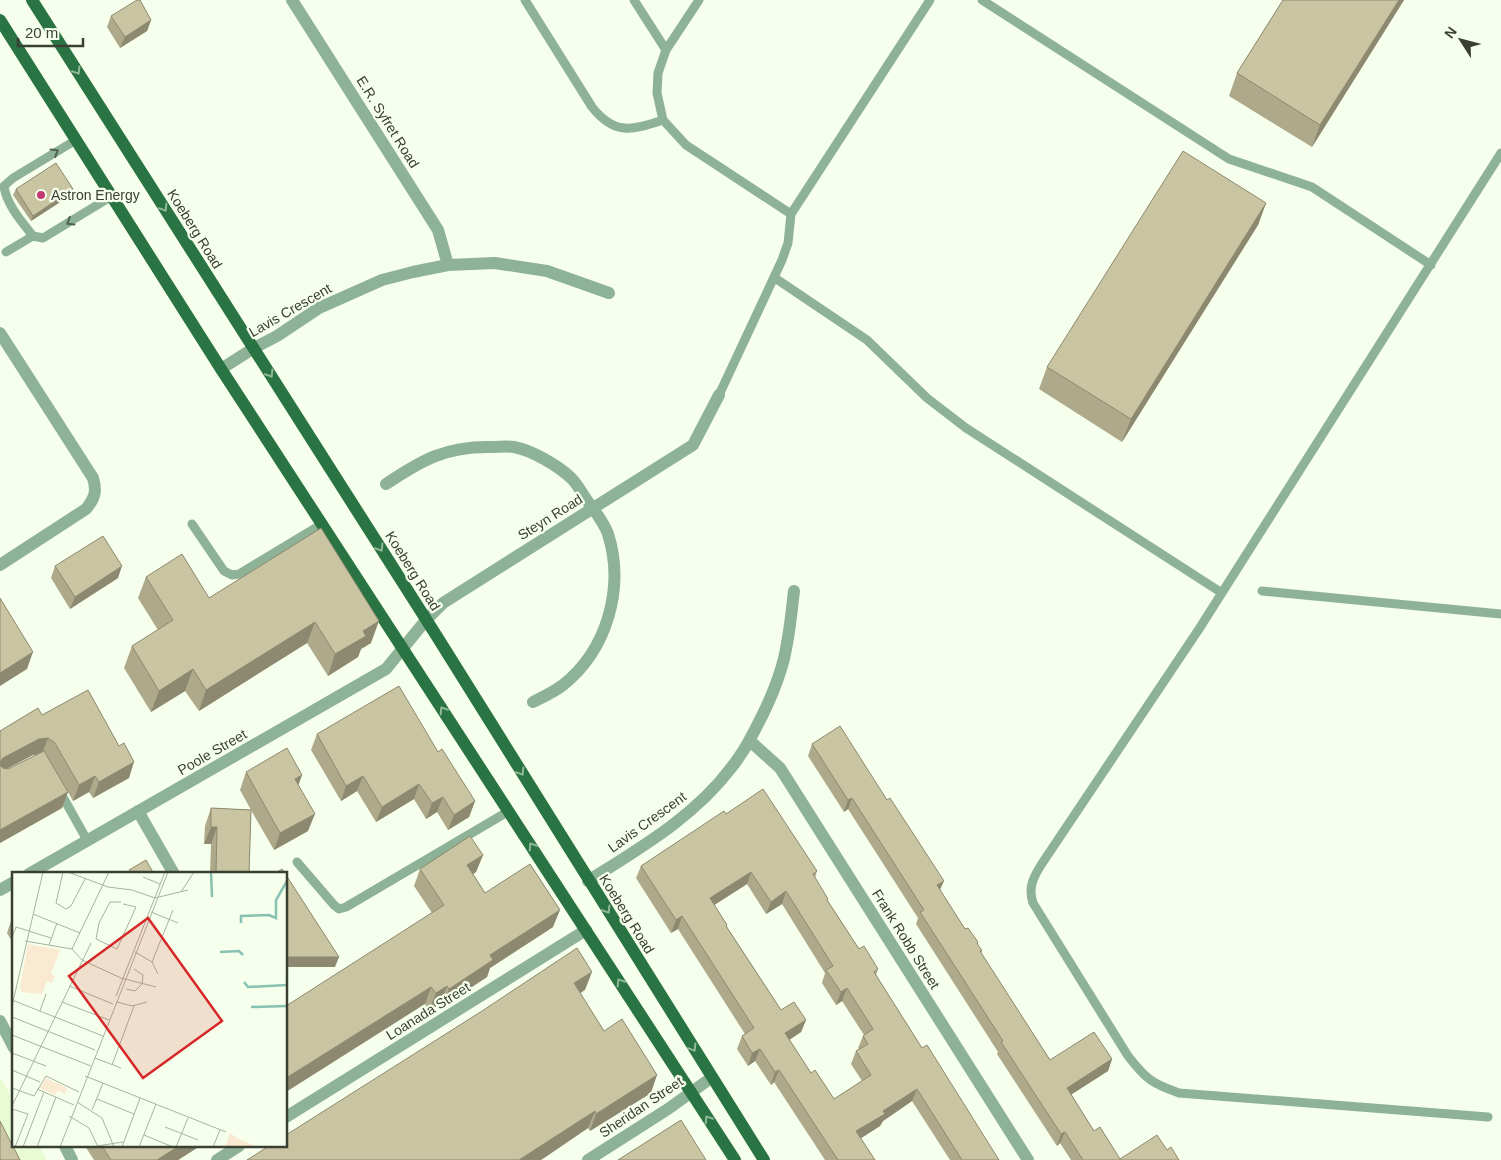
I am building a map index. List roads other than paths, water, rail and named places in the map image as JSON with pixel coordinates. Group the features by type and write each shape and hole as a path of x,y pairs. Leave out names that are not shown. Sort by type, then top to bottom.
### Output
{"main road":[{"name":"Koeberg Road","path":"32,0 426,620 764,1160"},
{"path":"0,20 221,369 735,1160"}],"street":[{"name":"E.R. Syfret Road","path":"292,0 438,230 448,265"},
{"name":"Lavis Crescent","path":"221,369 277,336 319,308 351,293 382,280 448,265 495,263 519,266 565,277 609,293"},
{"path":"0,334 93,478 96,489 94,500 86,509 0,566"},
{"name":"Steyn Road","path":"403,648 426,620 447,600 694,445 719,395"},
{"path":"386,484 416,463 448,450 478,446 514,447 544,459 571,478 593,508 608,533 615,566 614,600 604,632 586,661 562,685 533,702"},
{"name":"Lavis Crescent","path":"588,881 657,837 698,804 731,769 750,741 769,702 782,667 794,591"},
{"name":"Poole Street","path":"32,872 386,669 403,648"},
{"name":"Frank Robb Street","path":"750,741 780,768 1028,1160"},
{"path":"138,811 173,872"},
{"path":"0,890 12,883"},
{"name":"Loanada Street","path":"288,1116 586,930"},
{"path":"0,1021 12,1044"},
{"name":"Sheridan Street","path":"588,1160 668,1109 711,1078"},
{"path":"66,1148 72,1160"},
{"path":"217,1160 236,1148"}],"lane":[{"path":"525,0 602,120 620,129 638,128 664,120"},
{"path":"634,0 666,50"},
{"path":"698,0 666,50 658,73 657,93 664,120 686,145 791,214"},
{"path":"719,395 775,278 788,244 791,214 930,0"},
{"path":"982,0 1229,158 1312,187 1431,265"},
{"path":"33,236 5,194 4,186 13,178 76,140"},
{"path":"1488,1117 1179,1093 1157,1085 1143,1074 1128,1056 1033,903 1030,896 1030,886 1222,593 1501,153"},
{"path":"6,252 33,236 43,238 112,196"},
{"path":"775,278 867,340 927,398 966,428 1222,593"},
{"path":"192,524 224,571 232,575 239,574 322,524"},
{"path":"1262,591 1501,614"},
{"path":"54,781 87,840"},
{"path":"297,862 339,909 346,907 509,812"}],"place":[{"name":"Astron Energy","path":"41,195"}]}
